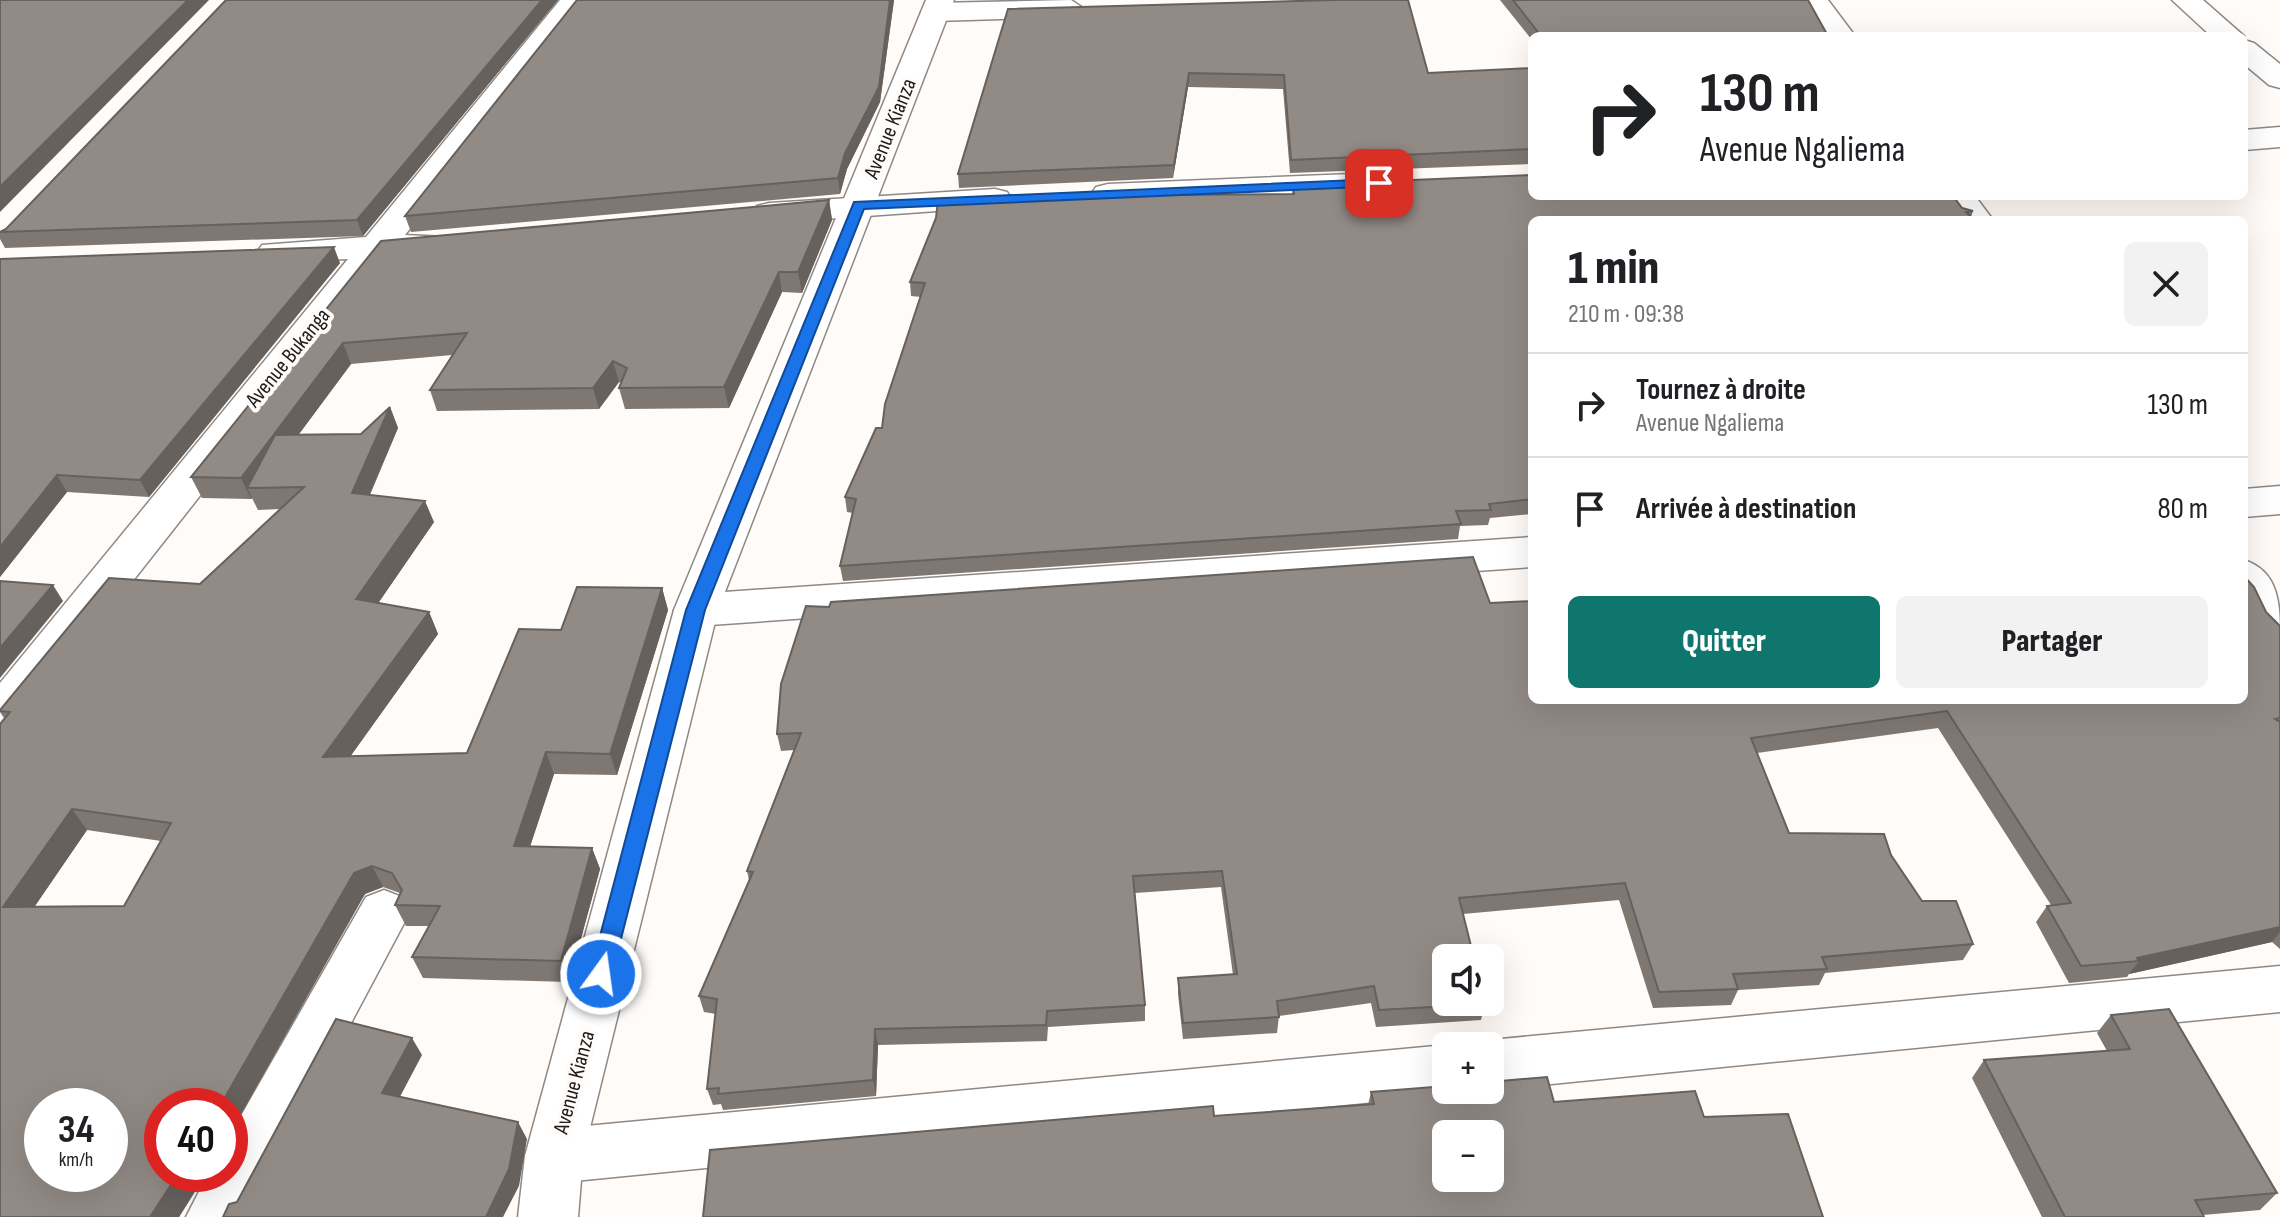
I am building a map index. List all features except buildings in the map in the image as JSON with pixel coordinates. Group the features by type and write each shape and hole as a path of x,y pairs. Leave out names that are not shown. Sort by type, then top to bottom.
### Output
{"street":[{"name":"Avenue Bukanga","path":"0,716 575,0"},
{"path":"1814,0 1837,32"},
{"path":"2186,0 2224,32"},
{"path":"938,6 1093,7"},
{"name":"Avenue Kianza","path":"548,1217 554,1156 696,610 938,6"},
{"path":"2248,52 2280,79"},
{"path":"2248,140 2280,137"},
{"path":"1078,196 1375,183"},
{"path":"733,217 859,205 1031,198"},
{"path":"249,253 373,249 467,241"},
{"path":"2248,503 2280,500"},
{"path":"696,610 1528,552"},
{"path":"2248,580 2280,624"},
{"path":"216,1217 384,912"},
{"path":"1504,1064 2280,989"},
{"path":"554,1156 1432,1071"}],"route":[{"path":"601,974 696,610 859,205 1379,183"}]}
